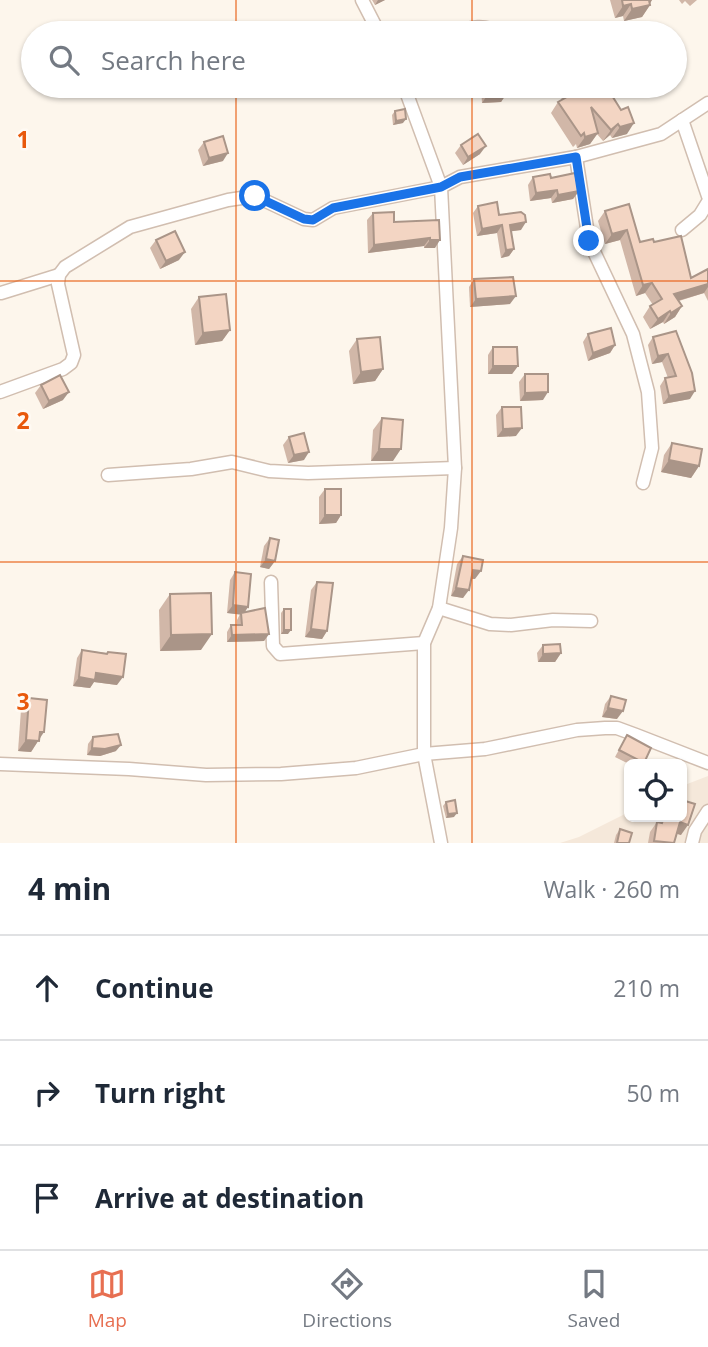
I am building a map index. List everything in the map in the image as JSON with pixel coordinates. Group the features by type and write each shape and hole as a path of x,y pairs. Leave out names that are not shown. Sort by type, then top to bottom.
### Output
{"street":[{"path":"362,0 373,21"},
{"path":"408,98 441,187 455,468 451,527 439,608 424,643 424,754 441,843"},
{"path":"0,392 64,369 71,363 74,355 58,284 59,275 65,267 130,227 228,200 255,196 304,219 313,220 333,208 441,187 460,177 576,157 661,134 708,103"},
{"path":"682,120 708,196"},
{"path":"576,157 589,241 633,334 648,392 652,448 643,483"},
{"path":"682,230 700,215 708,202"},
{"path":"1,293 59,275"},
{"path":"108,475 232,463 269,471 308,473 455,468"},
{"path":"271,582 273,646 281,654 424,643"},
{"path":"439,608 490,624 511,625 553,620 591,621"},
{"path":"0,764 206,775 281,774 356,768 424,754 485,749 577,730 617,729 708,763"},
{"path":"692,843 695,831 708,811"}],"shaded area":[{"path":"708,776 708,843 560,843 579,837 624,814 624,822 687,822 687,784"}],"building":[{"path":"622,0 649,0 650,5 632,9 631,4 623,6"},
{"path":"565,98 614,98 621,110 628,107 634,123 620,127 618,124 611,130 591,107 598,133 585,137 584,133 581,136 558,102"},
{"path":"405,109 406,119 396,121 395,111"},
{"path":"478,134 486,146 468,157 461,145"},
{"path":"223,136 228,153 209,158 204,142"},
{"path":"575,173 579,191 558,195 557,190 536,193 533,177 550,174 551,178"},
{"path":"497,202 499,215 521,212 525,215 526,222 510,225 514,249 506,250 502,225 482,229 478,206"},
{"path":"629,204 640,242 681,236 691,278 708,269 708,284 674,294 682,306 658,319 650,306 662,299 652,283 643,285 627,230 612,234 605,211"},
{"path":"394,212 394,222 439,220 440,240 430,238 374,245 373,213"},
{"path":"175,231 185,252 166,261 156,240"},
{"path":"513,277 516,296 476,299 474,279"},
{"path":"226,294 230,330 203,333 199,297"},
{"path":"611,328 615,345 593,353 588,334"},
{"path":"676,331 692,373 695,391 669,396 665,378 676,376 668,354 658,356 653,337"},
{"path":"380,337 383,369 361,372 357,339"},
{"path":"493,347 517,347 518,366 493,366"},
{"path":"525,374 548,374 548,392 525,393"},
{"path":"60,375 69,392 49,401 41,385"},
{"path":"502,407 521,407 522,428 503,429"},
{"path":"382,418 403,420 401,449 379,449"},
{"path":"304,433 309,452 294,455 289,437"},
{"path":"672,443 702,449 699,466 669,460"},
{"path":"325,489 341,489 341,515 325,515"},
{"path":"270,538 279,540 275,561 266,559"},
{"path":"463,556 483,560 481,571 473,570 469,590 456,588"},
{"path":"235,572 251,574 248,607 233,605"},
{"path":"317,582 333,583 327,631 311,629"},
{"path":"211,593 212,634 171,635 170,594"},
{"path":"265,608 269,634 232,635 231,625 242,625 241,613"},
{"path":"284,609 291,609 291,630 284,630"},
{"path":"560,644 561,653 543,654 543,645"},
{"path":"82,650 126,654 123,677 96,673 95,680 79,677"},
{"path":"611,696 626,700 623,711 608,708"},
{"path":"29,698 47,700 44,732 40,732 39,741 26,740"},
{"path":"118,734 121,745 105,749 92,748 93,737"},
{"path":"627,735 651,748 646,759 636,759 619,750"},
{"path":"455,800 457,813 448,814 446,802"},
{"path":"687,802 695,804 688,825 680,822 687,822"},
{"path":"657,822 680,822 674,843 654,841"},
{"path":"620,829 632,833 629,843 617,843"}],"route":[{"path":"255,196 304,219 313,220 333,208 441,187 460,177 576,157 589,241"}]}
